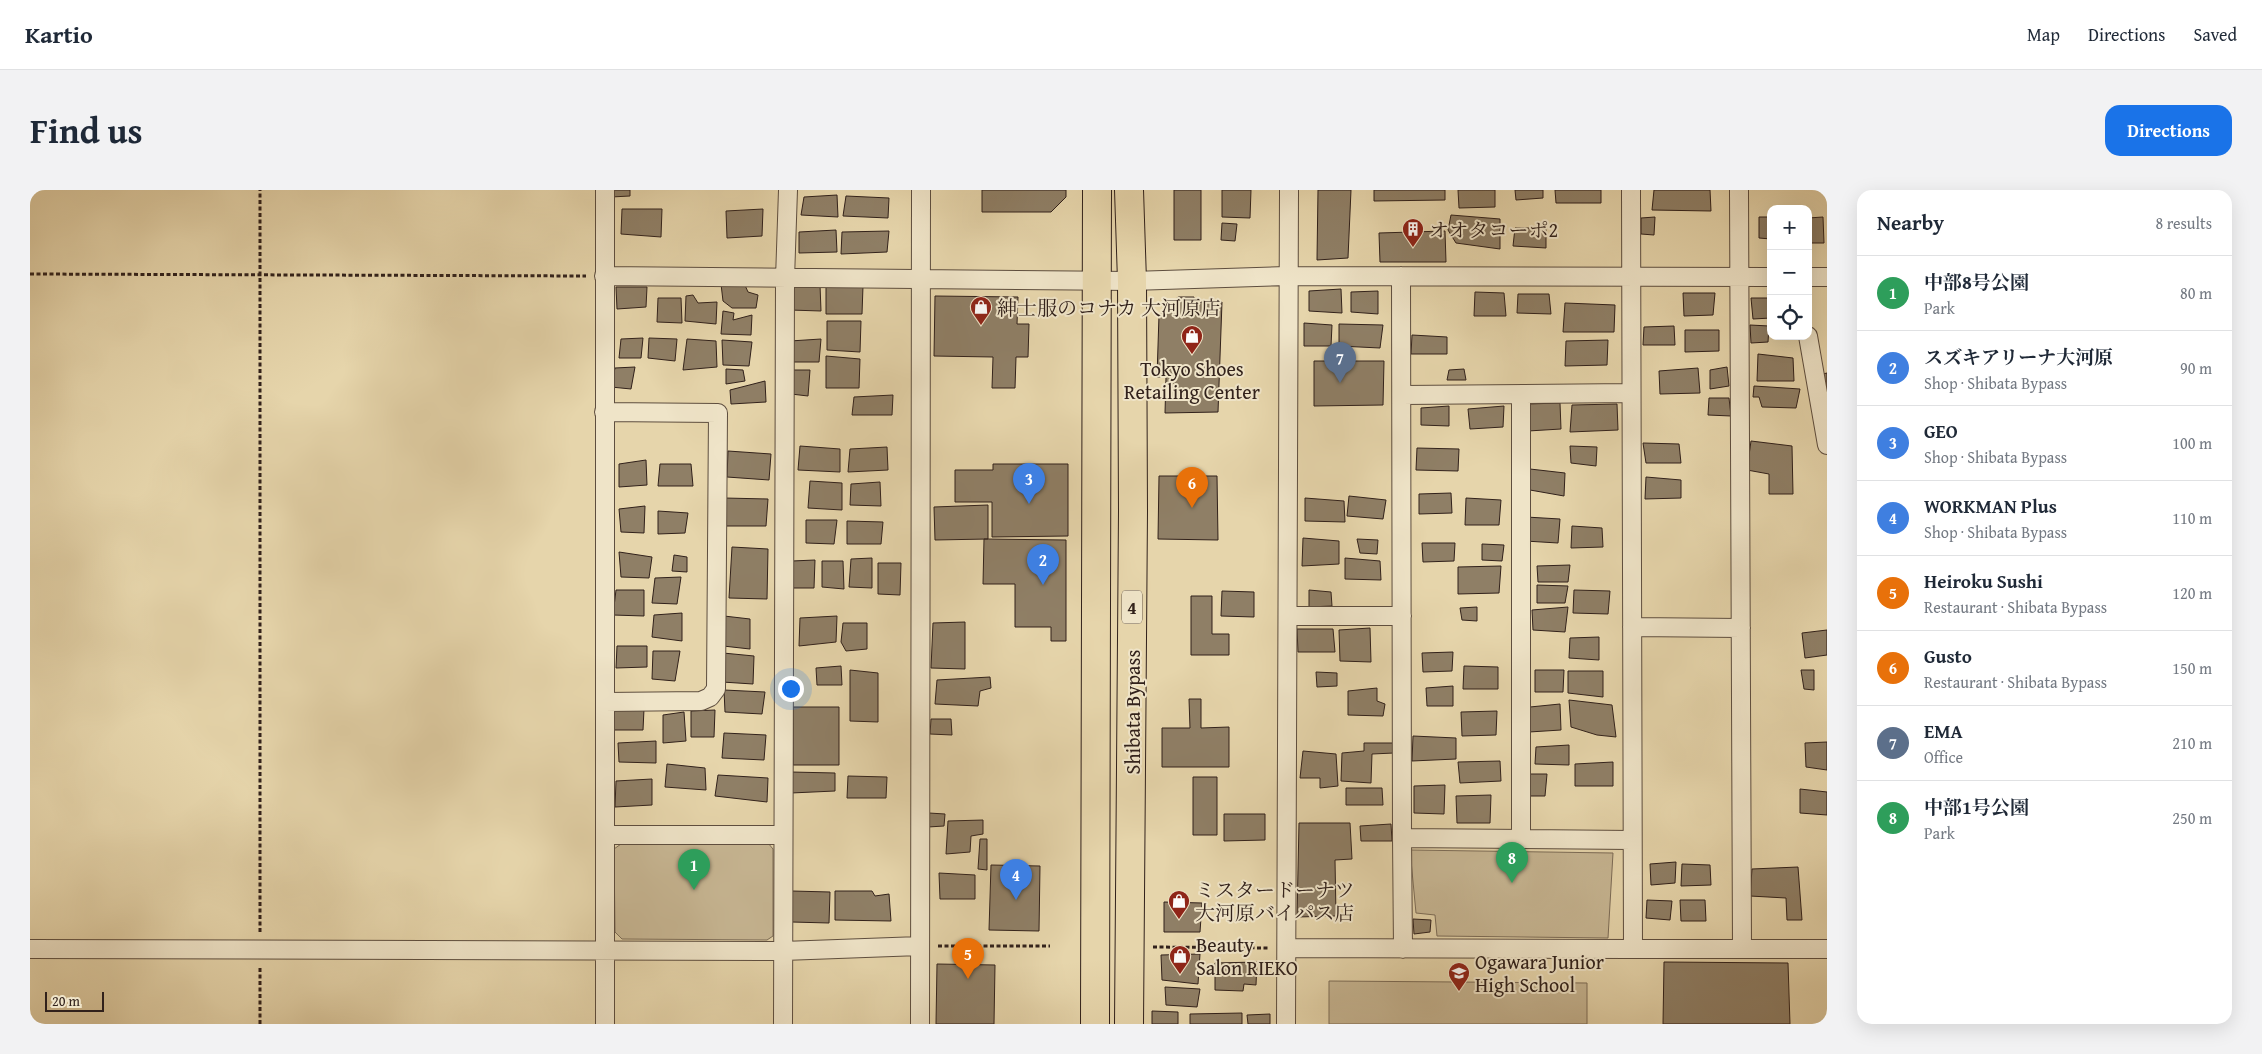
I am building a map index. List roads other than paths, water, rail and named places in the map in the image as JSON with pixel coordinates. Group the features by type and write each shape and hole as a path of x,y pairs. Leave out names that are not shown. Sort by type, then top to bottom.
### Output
{"highway":[{"name":"Shibata Bypass","path":"1095,1024 1097,190"},
{"name":"Shibata Bypass","path":"1129,190 1132,281 1133,511 1130,1024"}],"street":[{"path":"605,190 606,1024"},
{"path":"783,1024 785,279 788,190"},
{"path":"920,1024 921,190"},
{"path":"1286,1024 1287,276 1289,190"},
{"path":"1631,190 1633,949"},
{"path":"1739,190 1741,277 1742,949"},
{"path":"604,276 1098,281 1287,276 1767,277"},
{"path":"1401,276 1403,949"},
{"path":"1812,277 1827,277"},
{"path":"1809,340 1827,445"},
{"path":"1402,395 1631,393"},
{"path":"1520,394 1521,839"},
{"path":"604,412 718,413 716,689 710,697 701,701 605,702"},
{"path":"1288,616 1402,616"},
{"path":"1632,626 1741,628"},
{"path":"605,835 783,835"},
{"path":"1402,838 1632,840"},
{"path":"30,949 605,949 783,951 920,946"},
{"path":"1287,948 1827,950"}],"place":[{"name":"オオタコーポ2","path":"1413,248"},
{"name":"紳士服のコナカ 大河原店","path":"981,326"},
{"name":"Tokyo Shoes Retailing Center","path":"1192,355"},
{"name":"EMA","path":"1340,383"},
{"name":"GEO","path":"1029,504"},
{"name":"Gusto","path":"1192,508"},
{"name":"スズキアリーナ大河原","path":"1043,585"},
{"name":"中部1号公園","path":"1512,883"},
{"name":"中部8号公園","path":"694,890"},
{"name":"WORKMAN Plus","path":"1016,900"},
{"name":"ミスタードーナツ 大河原バイパス店","path":"1179,920"},
{"name":"Beauty Salon RIEKO","path":"1180,975"},
{"name":"Heiroku Sushi","path":"968,979"},
{"name":"Ogawara Junior High School","path":"1459,992"}]}
